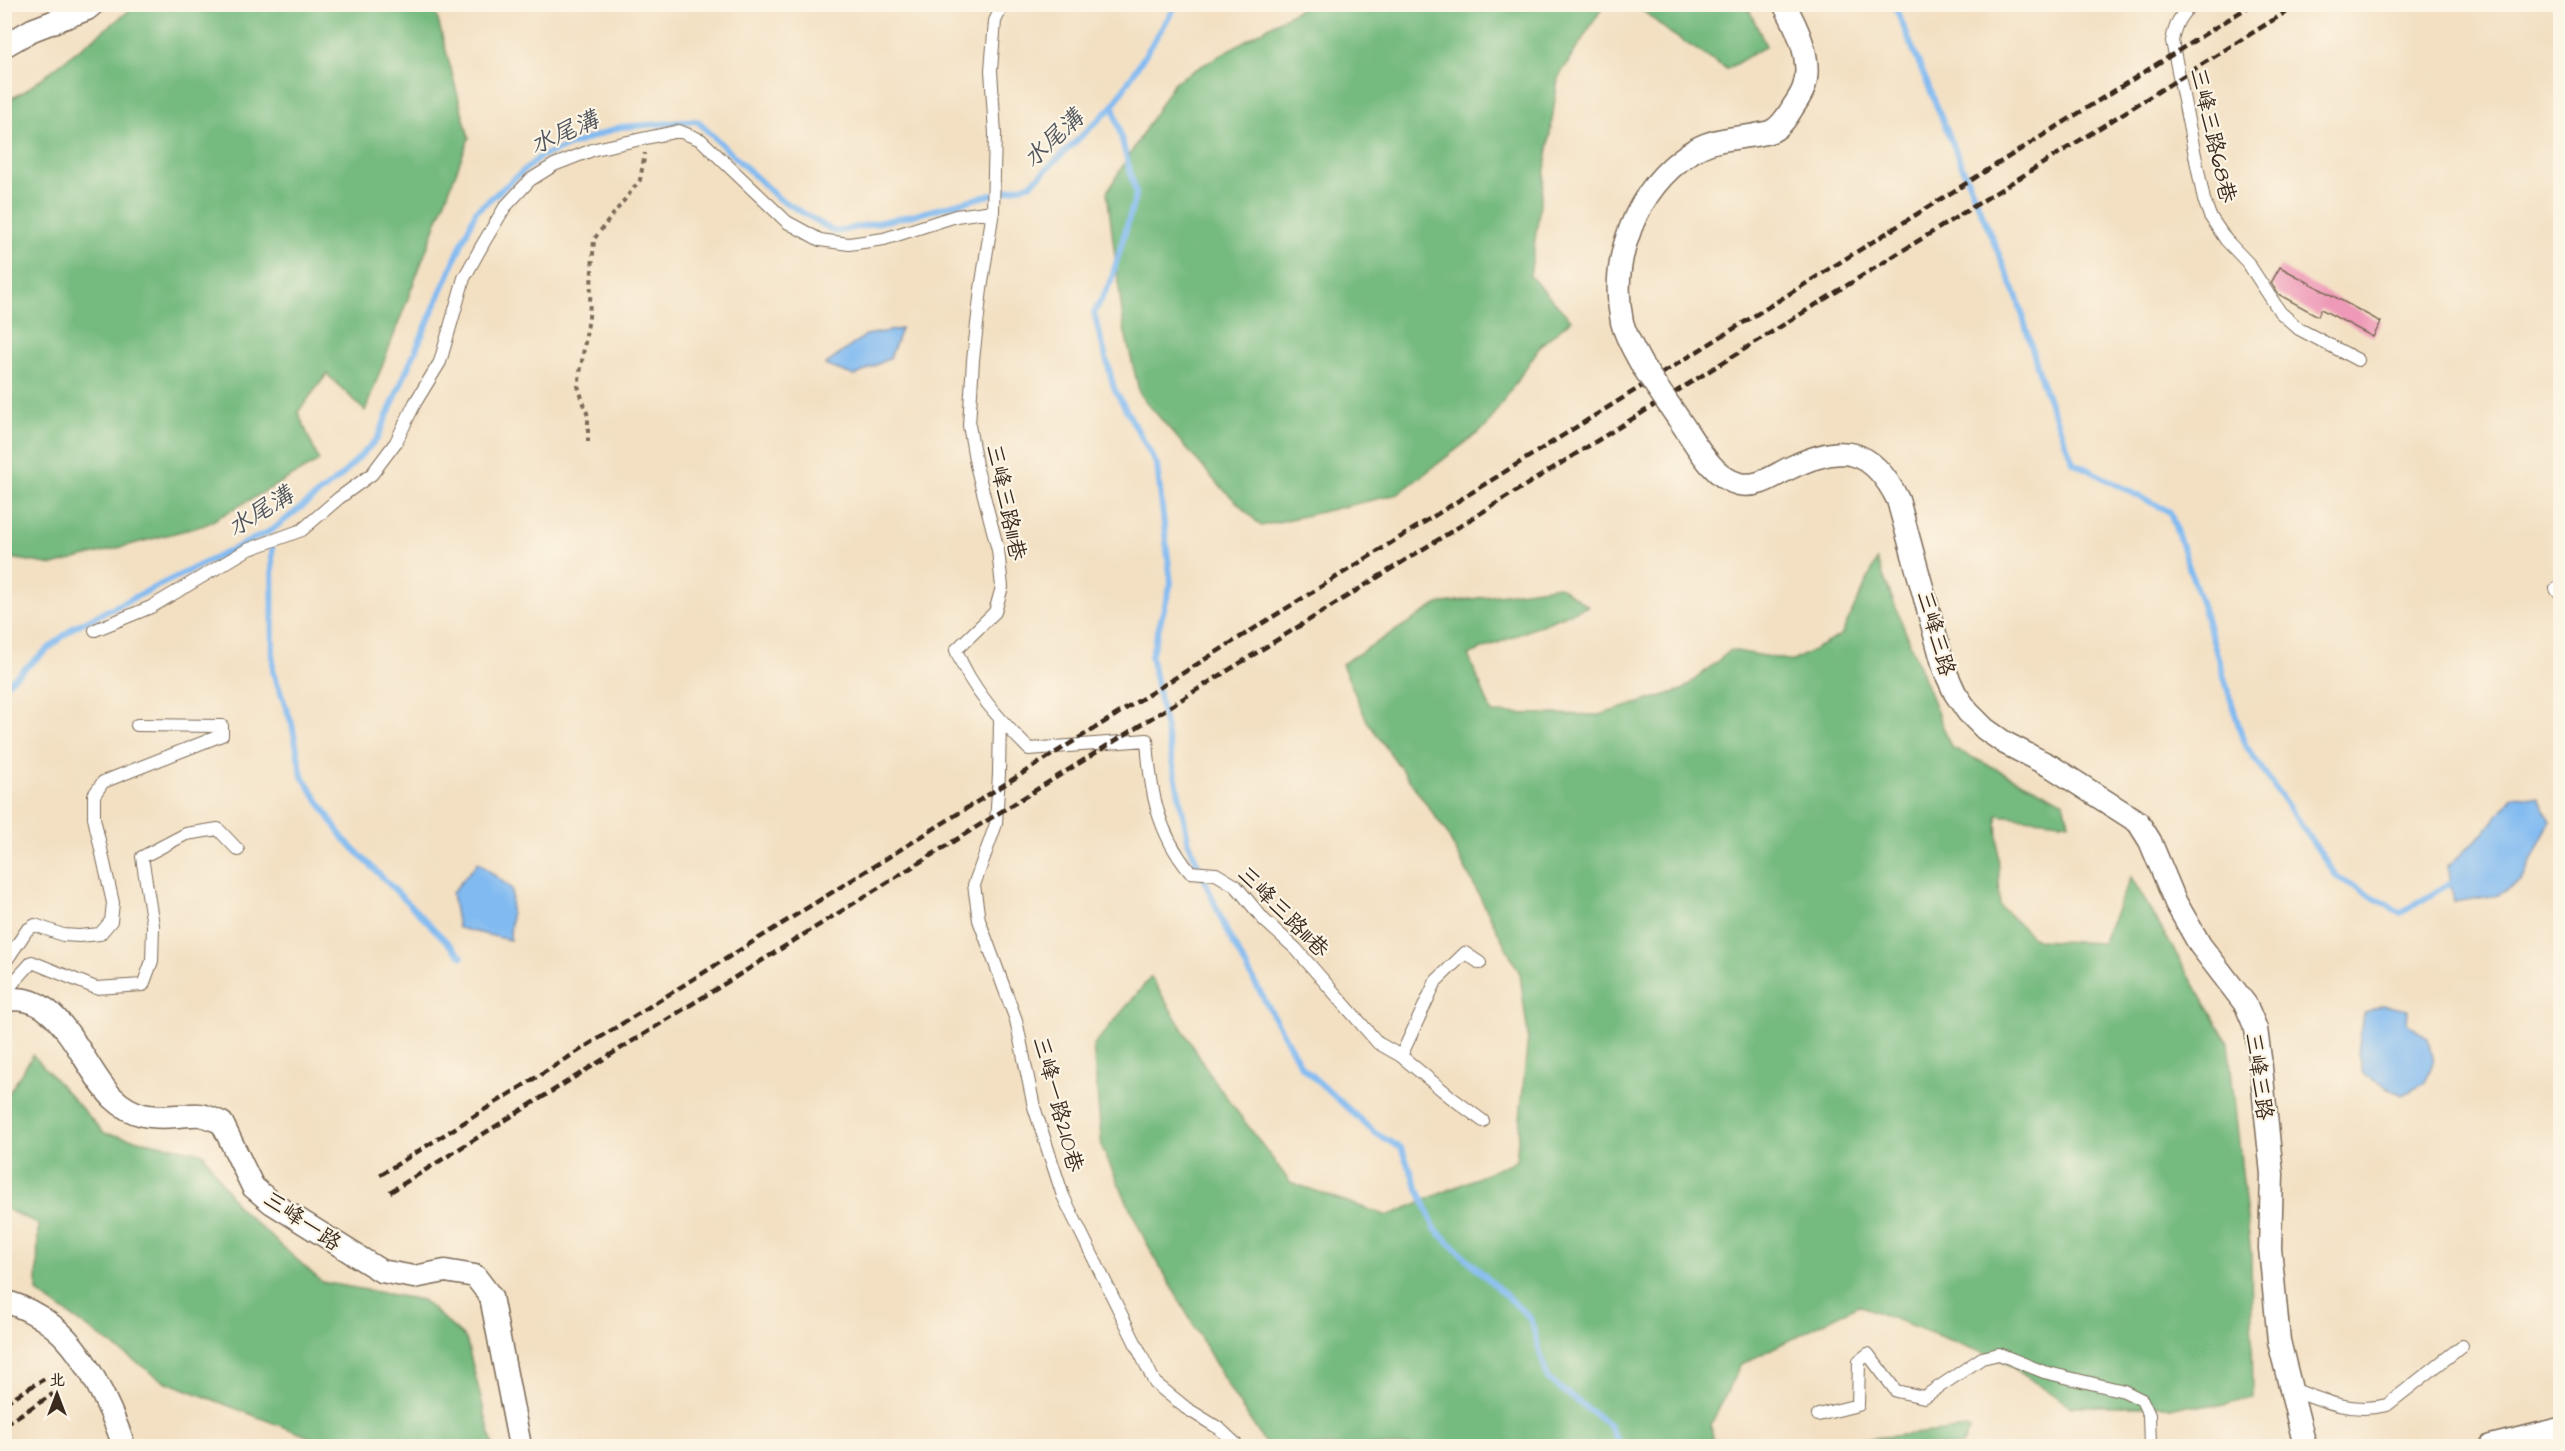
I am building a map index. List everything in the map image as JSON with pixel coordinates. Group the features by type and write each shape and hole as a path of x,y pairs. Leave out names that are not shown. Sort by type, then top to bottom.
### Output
{"street":[{"path":"4,46 32,30 87,9 93,4"},
{"name":"三峰三路","path":"1784,4 1794,22 1802,45 1806,67 1804,87 1786,118 1772,131 1712,141 1689,153 1653,188 1629,232 1621,256 1618,290 1622,322 1629,342 1643,367 1716,471 1739,484 1763,483 1791,467 1835,452 1856,454 1874,464 1888,480 1898,500 1945,671 1955,693 1968,712 2005,743 2052,767 2138,822 2150,842 2188,924 2200,945 2246,1005 2256,1029 2272,1174 2270,1248 2273,1293 2279,1341 2306,1446"},
{"name":"三峰一路","path":"4,1001 18,997 42,1007 64,1024 94,1076 114,1099 139,1116 199,1115 222,1123 253,1186 272,1203 381,1271 414,1277 445,1271 475,1276 490,1297 520,1446"},
{"path":"4,1301 23,1307 52,1324 74,1348 116,1423 124,1446"},
{"path":"2491,1446 2560,1430"}],"lane":[{"name":"三峰三路111巷","path":"1003,4 995,21 991,70 995,134 993,209 978,309 969,425 976,465 998,550 1002,587 995,612 956,650 965,673 1000,720 1029,749 1147,740 1156,813 1174,853 1190,872 1216,874 1236,886 1264,920 1296,949 1378,1043 1401,1056 1483,1121"},
{"name":"三峰三路68巷","path":"2193,4 2182,13 2175,27 2172,41 2204,200 2210,216 2226,240 2248,262 2280,312 2299,328 2358,360"},
{"path":"95,630 151,607 247,550 302,530 339,498 372,474 396,442 415,403 440,362 464,278 506,207 530,180 554,165 595,149 679,131 701,140 788,222 820,240 849,244 885,239 956,216 993,209"},
{"name":"三峰一路210巷","path":"1000,720 996,825 974,885 979,920 1016,1020 1034,1107 1055,1174 1063,1196 1155,1383 1186,1408 1220,1429 1238,1446"},
{"path":"4,964 27,930 35,925 63,935 79,936 100,934 111,921 113,903 94,818 94,795 103,782 222,735 222,726 137,724"},
{"path":"4,993 32,962 96,988 143,985 152,961 153,925 142,857 186,834 218,830 238,850"},
{"path":"1401,1056 1436,981 1465,953 1480,963"},
{"path":"2290,1388 2331,1404 2354,1409 2387,1405 2462,1346"},
{"path":"1818,1415 1858,1405 1859,1361 1868,1354 1896,1391 1924,1397 1982,1358 1999,1354 2044,1372 2124,1391 2142,1400 2149,1415 2150,1446"}],"path":[{"path":"588,442 588,416 578,387 589,317 594,239 640,180 649,138"}],"green space":[{"path":"138,4 434,5 469,138 365,411 327,374 298,412 319,461 205,525 53,565 5,557 5,102 25,91"},
{"path":"1306,5 1604,5 1558,78 1530,276 1571,320 1541,345 1486,427 1398,494 1261,526 1215,481 1140,395 1124,328 1107,192 1174,82"},
{"path":"1636,5 1747,5 1766,46 1727,69 1670,33"},
{"path":"1877,560 1951,747 2064,802 2069,823 1997,815 2000,906 2036,940 2102,943 2131,877 2228,1042 2251,1255 2253,1398 2220,1406 2070,1406 2000,1359 1858,1305 1740,1365 1711,1425 1714,1446 1267,1446 1231,1391 1145,1240 1102,1148 1093,1046 1151,977 1212,1078 1290,1182 1388,1216 1516,1161 1528,1036 1520,974 1445,830 1367,721 1342,664 1438,604 1559,586 1588,606 1468,655 1492,713 1599,715 1682,690 1731,650 1793,661 1841,635"},
{"path":"33,1055 104,1133 203,1153 237,1206 322,1282 422,1300 466,1339 493,1446 333,1446 162,1380 37,1292 38,1224 4,1208 5,1099"},
{"path":"1970,1428 1962,1446 1853,1446 1856,1440"}],"water":[{"path":"901,329 890,358 855,376 825,365 866,335"},
{"path":"2513,796 2538,798 2550,821 2522,881 2498,895 2454,902 2448,866 2484,833"},
{"path":"478,862 512,889 510,940 458,928 452,893"},
{"path":"2383,1005 2408,1010 2407,1023 2428,1039 2433,1063 2424,1084 2402,1095 2363,1074 2358,1054 2363,1013"}],"building":[{"path":"2280,267 2381,322 2373,337 2321,309 2318,316 2278,294 2271,283"}],"waterway":[{"name":"水尾溝","path":"4,686 74,627 272,530 340,477 377,439 476,211 541,156 620,127 697,121 778,198 835,232 922,213 1031,184 1113,106 1177,4"},
{"path":"1894,4 2018,300 2042,383 2073,462 2170,512 2201,602 2244,743 2337,877 2401,913 2457,879"},
{"path":"1113,106 1136,194 1111,281 1094,313 1114,388 1157,465 1171,583 1151,656 1189,844 1227,932 1301,1066 1375,1133 1401,1148 1435,1229 1530,1318 1548,1379 1609,1425 1621,1446"},
{"path":"272,541 273,672 292,724 302,776 342,837 462,957"}],"railway":[{"path":"380,1175 2253,4"},
{"path":"390,1192 2294,7"},
{"path":"4,1403 44,1379"},
{"path":"4,1425 53,1394"}]}
